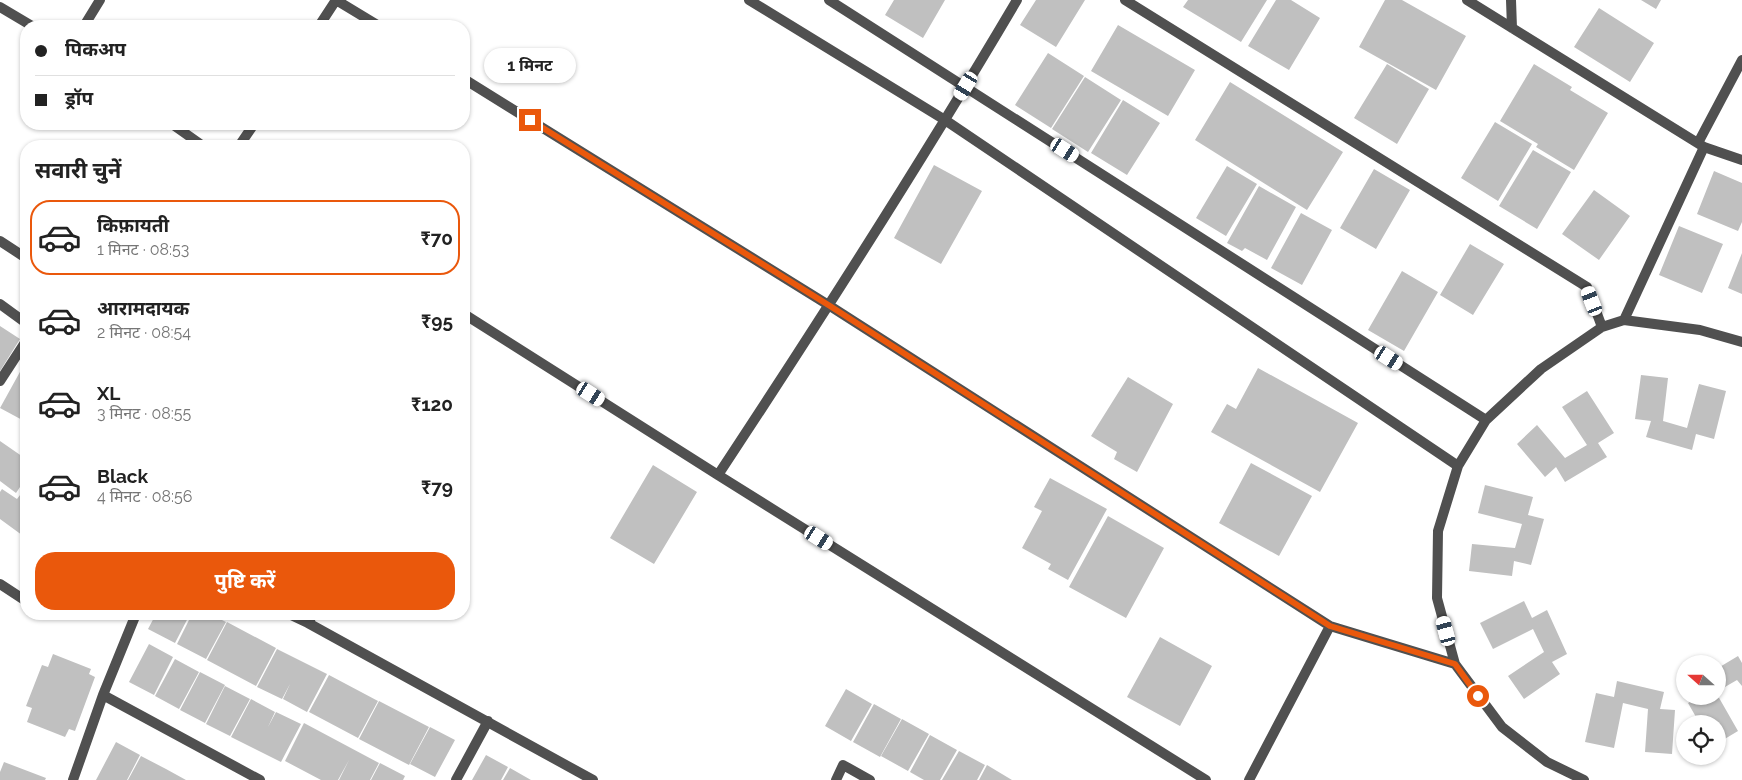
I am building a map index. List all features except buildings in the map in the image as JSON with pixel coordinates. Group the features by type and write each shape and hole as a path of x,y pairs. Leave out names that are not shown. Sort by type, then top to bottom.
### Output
{"street":[{"path":"88,20 100,0"},
{"path":"323,20 336,0 368,20"},
{"path":"749,0 945,120 1458,466"},
{"path":"829,0 1486,420"},
{"path":"718,475 830,306 1017,0"},
{"path":"1125,0 1587,288 1602,327"},
{"path":"1467,0 1701,145 1742,160"},
{"path":"1511,0 1512,28"},
{"path":"0,7 22,20"},
{"path":"1624,320 1701,145 1742,60"},
{"path":"470,83 830,306 1330,626 1455,664"},
{"path":"180,130 195,140"},
{"path":"0,241 20,254"},
{"path":"0,304 20,319"},
{"path":"470,318 1206,780"},
{"path":"1584,780 1547,762 1502,727 1455,664 1437,598 1437,589 1438,531 1458,466 1486,420 1541,369 1602,327 1624,320 1700,330 1742,342"},
{"path":"0,381 20,350"},
{"path":"0,584 20,597"},
{"path":"73,780 103,695 134,620"},
{"path":"313,620 593,780"},
{"path":"1249,780 1330,626"},
{"path":"103,695 260,780"},
{"path":"456,780 488,721"},
{"path":"836,780 844,765 870,780"}],"route":[{"path":"530,120 830,306 1330,626 1455,664 1478,696"}]}
